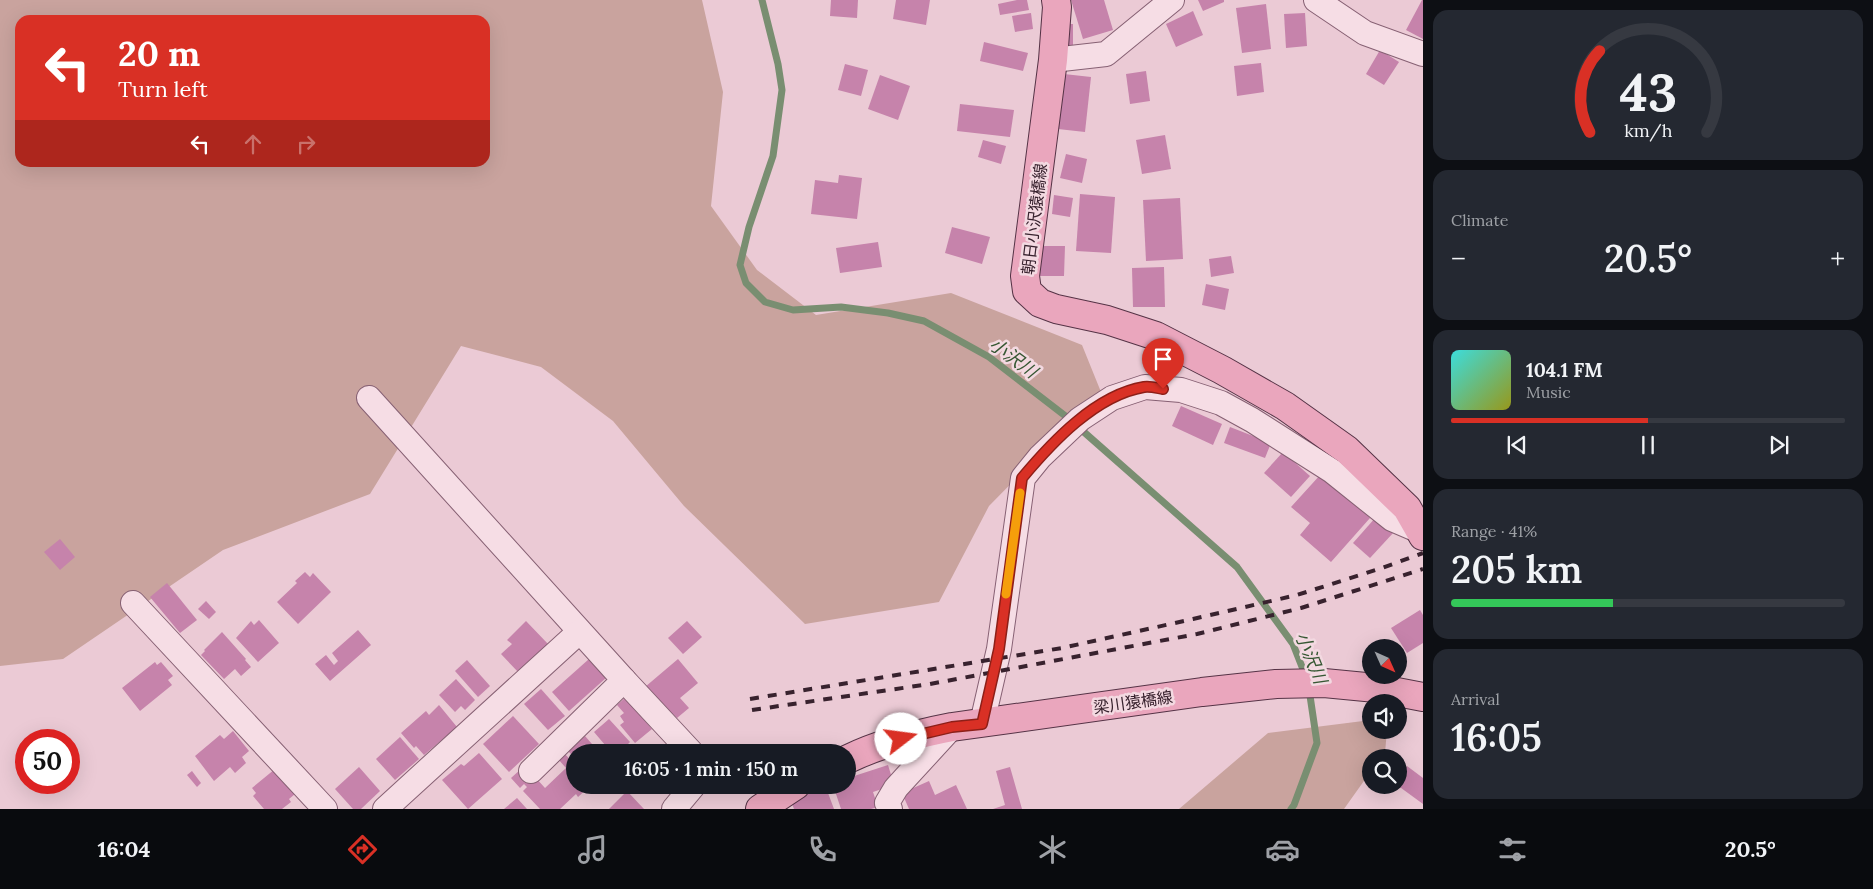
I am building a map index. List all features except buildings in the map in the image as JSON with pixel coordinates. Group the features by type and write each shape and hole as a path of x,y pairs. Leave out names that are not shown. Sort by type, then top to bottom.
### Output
{"main road":[{"name":"朝日小沢猿橋線","path":"1056,0 1053,60 1025,276 1028,291 1040,302 1056,309 1108,320 1156,336 1222,370 1285,406 1347,450 1407,508 1422,532"},
{"name":"梁川猿橋線","path":"856,756 884,744 952,727 1202,692 1276,684 1324,683 1376,688 1423,697"},
{"path":"760,809 782,794"}],"street":[{"path":"1053,60 1106,54 1172,0"},
{"path":"1316,0 1365,33 1423,54"},
{"path":"982,724 999,649 1022,478 1040,457 1080,419 1112,398 1145,387 1181,390 1221,403 1290,443 1332,471 1392,519 1422,532"},
{"path":"369,398 579,632 684,744"},
{"path":"132,603 325,809"},
{"path":"384,809 579,632"},
{"path":"531,771 624,680"},
{"path":"890,809 887,803 896,788 952,727"},
{"path":"674,809 686,794"}],"shaded area":[{"path":"0,0 702,0 723,92 711,206 757,270 816,315 951,293 1082,345 1101,392 989,506 939,602 805,624 684,506 613,421 541,367 461,346 370,494 223,550 63,659 0,666"},
{"path":"1362,721 1362,739 1386,739 1385,749 1362,749 1362,784 1344,809 1179,809 1268,733"}],"waterway":[{"name":"小沢川","path":"762,0 778,64 782,90 773,156 749,227 740,265 746,283 765,302 793,310 841,307 888,313 924,321 989,357 1068,418 1237,567 1293,644 1306,677"},
{"name":"小沢川","path":"1291,809 1317,743 1309,689"}],"railway":[{"path":"750,699 1062,648 1297,595 1423,553"},
{"path":"752,710 930,684 1197,634 1301,608 1423,569"}],"slow traffic":[{"path":"1006,594 1020,493"}],"route":[{"path":"901,739 952,727 982,724 999,649 1022,478 1040,457 1080,419 1112,398 1145,387 1163,389"}]}
